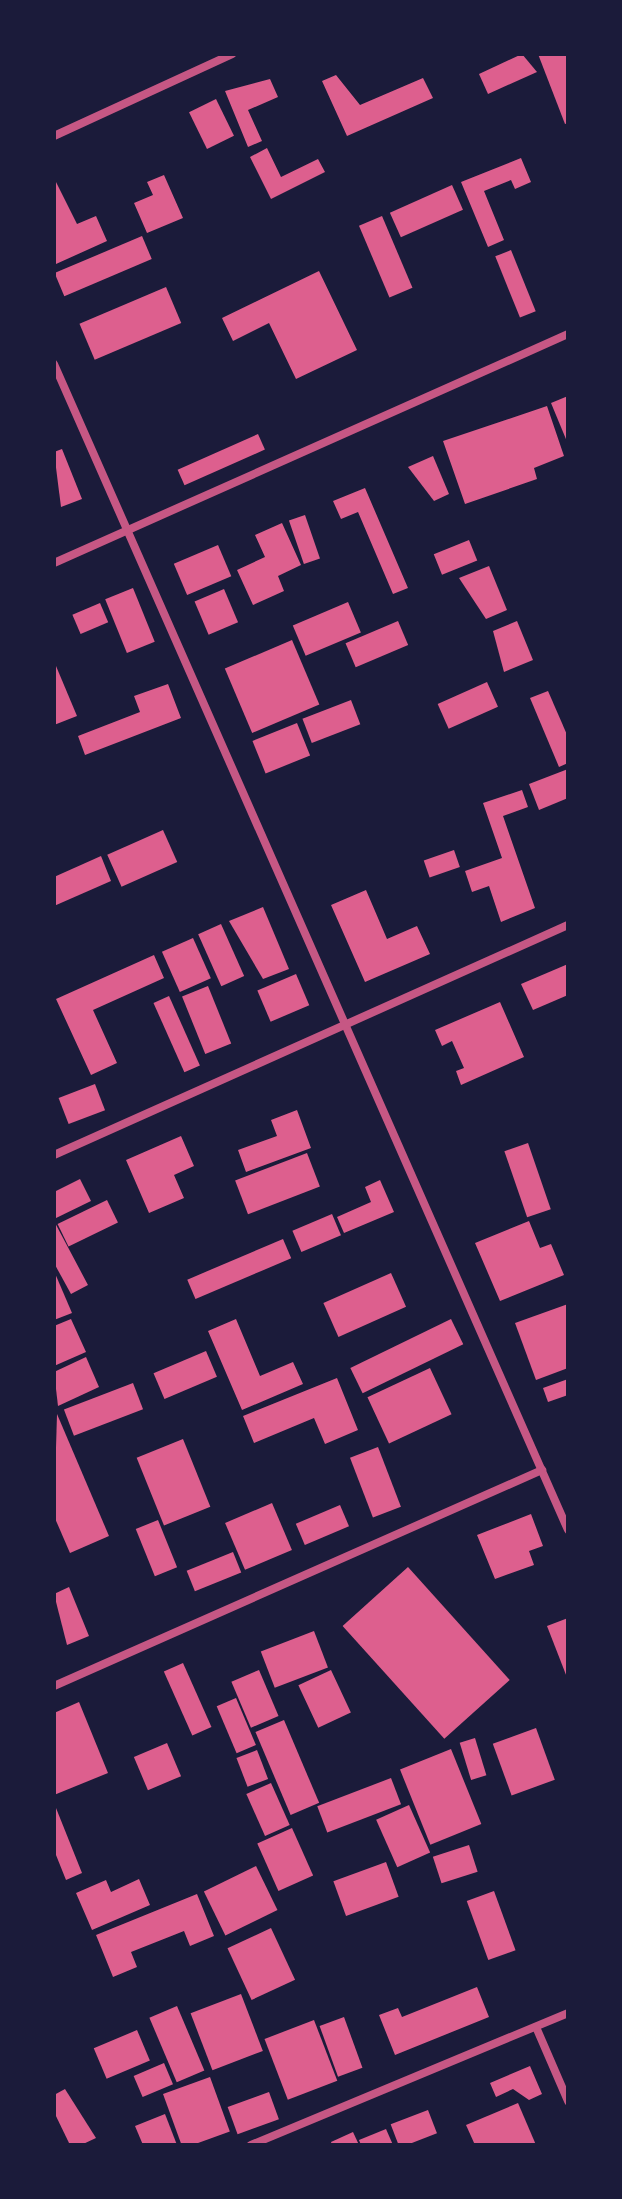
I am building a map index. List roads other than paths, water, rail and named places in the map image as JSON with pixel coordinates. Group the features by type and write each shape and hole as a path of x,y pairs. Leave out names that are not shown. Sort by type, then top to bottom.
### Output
{"street":[{"path":"54,136 232,54"},
{"path":"54,563 568,334"},
{"path":"54,364 123,531 351,1025 568,1530"},
{"path":"54,1155 351,1025 568,925"},
{"path":"54,1686 542,1470"},
{"path":"251,2145 568,2013"},
{"path":"536,2027 568,2101"}]}
